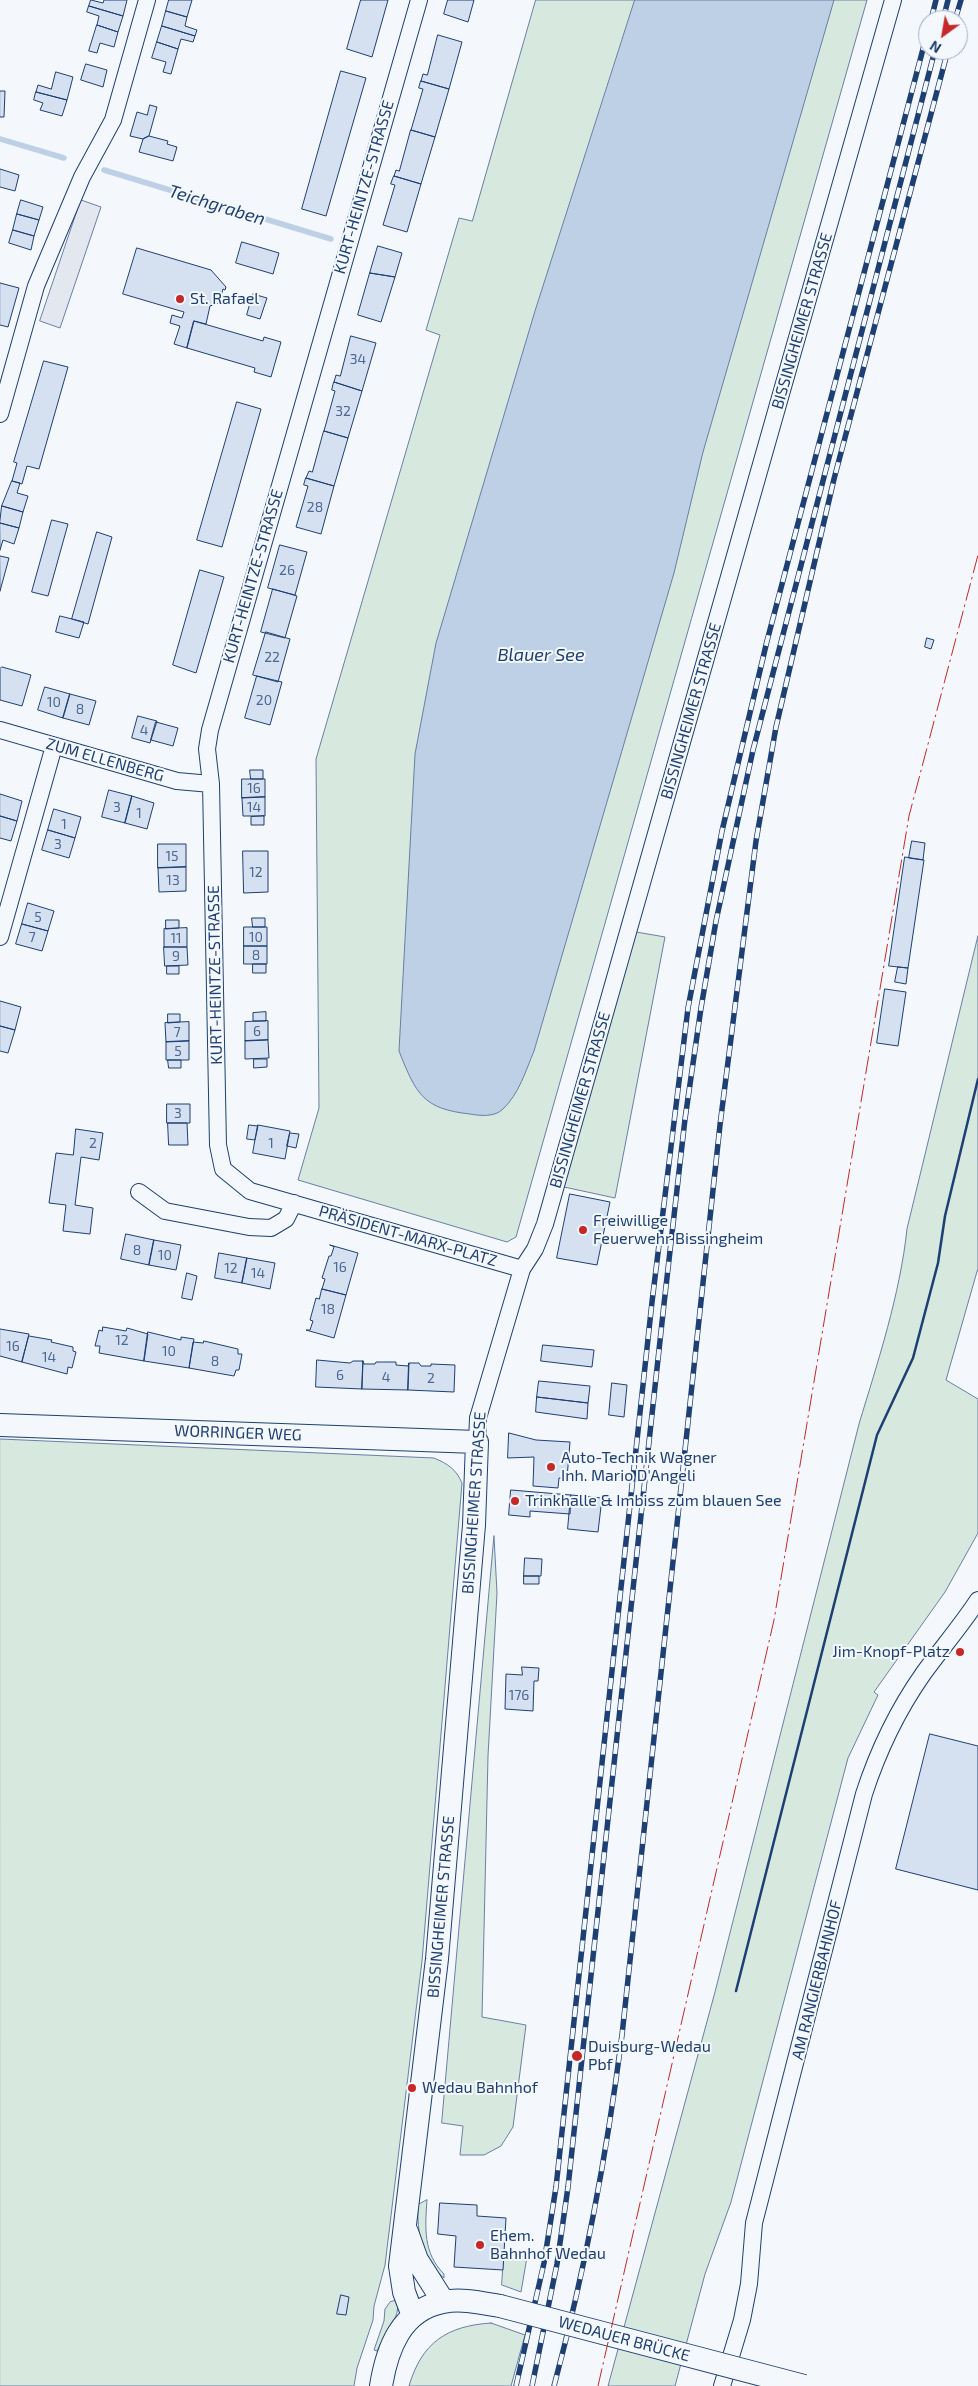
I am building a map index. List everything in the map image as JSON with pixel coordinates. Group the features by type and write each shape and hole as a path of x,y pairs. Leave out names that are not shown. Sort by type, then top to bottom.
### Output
{"street":[{"path":"1,408 36,286 82,177 113,120 147,0"},
{"name":"KURT-HEINTZE-STRASSE","path":"223,1169 218,1145 211,784 207,749 210,730 419,0"},
{"name":"BISSINGHEIMER STRASSE","path":"414,2316 404,2292 400,2266 437,1959 474,1525 478,1418 522,1269 535,1249 545,1224 893,0"},
{"name":"ZUM ELLENBERG","path":"0,730 177,781 211,784"},
{"path":"0,937 54,746"},
{"name":"PRÄSIDENT-MARX-PLATZ","path":"223,1169 250,1191 522,1269"},
{"path":"139,1192 166,1211 249,1227 271,1228 286,1220 294,1203"},
{"name":"WORRINGER WEG","path":"0,1425 477,1442"},
{"name":"AM RANGIERBAHNHOF","path":"722,2386 742,2320 749,2284 754,2223 864,1794 875,1759 892,1724 922,1675 960,1628 978,1600"},
{"name":"BISSINGHEIMER STRASSE","path":"404,2224 417,2260 443,2301"},
{"path":"382,2386 391,2344 402,2327 427,2307 443,2301"},
{"name":"WEDAUER BRÜCKE","path":"443,2301 468,2301 500,2306 804,2386"}],"shaded area":[{"path":"536,0 867,0 516,1237 507,1242 298,1180 319,1108 316,759 440,335 426,330 459,218 472,221"},
{"path":"81,200 101,207 60,328 40,321"},
{"path":"636,932 665,937 615,1198 564,1187"},
{"path":"978,936 978,1268 946,1380 978,1399 978,1533 945,1592 874,1692 878,1695 848,1758 731,2202 705,2274 675,2386 608,2386 715,1992 859,1424 888,1328 904,1254 907,1229"},
{"path":"0,1439 434,1458 451,1468 462,1483 422,1961 385,2265 374,2306 373,2320 357,2368 354,2386 0,2386"},
{"path":"494,1536 497,1593 488,1756 482,2017 526,2025 513,2127 501,2146 484,2155 460,2155 463,2126 442,2123"},
{"path":"427,2200 427,2240 432,2258 444,2274 444,2278 430,2263 422,2245 418,2226 418,2205"},
{"path":"504,2254 527,2257 521,2292 502,2285"},
{"path":"398,2300 397,2314 377,2351 374,2350 384,2321 385,2309 390,2302"},
{"path":"491,2323 525,2335 511,2386 409,2386 421,2358 438,2339 461,2328"}],"water":[{"name":"Blauer See","path":"635,0 834,0 703,452 674,573 534,1051 518,1089 509,1103 500,1112 492,1115 474,1115 454,1112 441,1108 423,1097 411,1078 399,1051 415,754 436,643 535,311"}],"building":[{"path":"91,0 103,3 104,0 127,0 123,16 89,6"},
{"path":"169,0 192,0 187,17 166,11"},
{"path":"361,0 388,0 372,57 347,49"},
{"path":"448,0 474,0 468,22 444,14"},
{"path":"89,6 123,16 118,32 97,25 99,16 87,12"},
{"path":"166,11 187,17 185,26 197,30 195,36 162,26"},
{"path":"97,25 118,32 114,47 100,43 97,53 89,51"},
{"path":"162,26 195,36 193,42 181,39 178,49 157,42"},
{"path":"438,35 462,42 449,89 421,81 423,74 427,75"},
{"path":"157,42 178,49 171,74 163,72 166,62 152,58"},
{"path":"86,64 107,70 103,87 81,80"},
{"path":"341,71 366,78 326,216 302,209"},
{"path":"56,72 73,77 67,100 36,92 38,85 51,89"},
{"path":"421,81 449,89 435,137 411,130 423,89 419,88"},
{"path":"0,91 5,91 4,117 0,117"},
{"path":"36,92 67,100 62,116 40,110 43,103 34,100"},
{"path":"150,105 157,107 149,136 143,139 130,136 137,112 147,115"},
{"path":"411,130 435,137 421,184 394,176 396,170 399,171"},
{"path":"149,136 168,141 167,144 177,147 173,161 139,152 143,139"},
{"path":"0,169 19,175 15,191 0,187"},
{"path":"394,176 421,184 407,232 383,225 395,185 391,184"},
{"path":"21,200 43,207 39,220 17,214"},
{"path":"17,214 39,220 34,236 13,230"},
{"path":"13,230 34,236 31,250 9,243"},
{"path":"242,242 279,253 273,274 236,263"},
{"path":"378,246 402,253 395,277 370,273"},
{"name":"St. Rafael","path":"137,248 211,270 226,287 225,290 223,289 219,303 210,306 206,324 194,321 187,348 174,344 180,326 170,323 172,315 182,318 184,312 123,294"},
{"path":"370,273 395,277 381,322 358,315"},
{"path":"0,283 19,288 8,327 0,325"},
{"path":"253,294 267,298 260,319 247,315"},
{"path":"194,321 263,341 264,337 281,342 271,377 254,372 255,368 187,348"},
{"path":"351,336 376,343 362,391 334,382 336,375 340,376"},
{"path":"44,361 68,367 39,469 27,466 22,484 12,481 17,463 14,462"},
{"path":"334,382 362,391 348,438 324,431 335,391 332,390"},
{"path":"237,402 261,409 222,547 197,540"},
{"path":"324,431 348,438 334,486 306,478 309,471 312,472"},
{"path":"306,478 334,486 321,534 296,527 308,486 304,485"},
{"path":"12,481 20,483 17,493 28,496 23,512 2,506"},
{"path":"2,506 23,512 19,528 0,523"},
{"path":"52,520 68,524 48,596 32,592"},
{"path":"0,523 19,528 14,544 3,540 0,550"},
{"path":"97,532 112,537 88,624 72,619"},
{"path":"280,545 307,552 295,595 268,588"},
{"path":"0,556 9,558 0,591"},
{"path":"200,570 224,577 196,673 173,665"},
{"path":"273,589 297,596 285,638 261,632"},
{"path":"60,616 84,622 79,638 56,632"},
{"path":"266,632 290,639 278,682 253,675"},
{"path":"927,638 934,640 931,649 925,647"},
{"path":"2,667 31,675 22,706 0,700 0,669"},
{"path":"257,676 282,682 270,725 245,718"},
{"path":"45,687 70,694 63,718 38,710"},
{"path":"70,694 96,701 89,725 63,718"},
{"path":"138,716 157,721 150,743 132,738"},
{"path":"156,722 178,728 173,746 151,740"},
{"path":"250,770 263,770 263,779 251,779"},
{"path":"242,779 265,779 265,797 242,798"},
{"path":"109,790 132,796 125,823 102,817"},
{"path":"0,794 22,801 17,821 0,816"},
{"path":"132,796 154,803 147,829 125,823"},
{"path":"265,797 265,816 243,816 242,798"},
{"path":"54,809 81,817 75,838 48,830"},
{"path":"0,816 17,821 11,841 0,838"},
{"path":"264,816 264,825 251,825 251,817"},
{"path":"48,830 75,838 69,858 42,850"},
{"path":"912,841 925,843 923,860 909,858"},
{"path":"158,844 186,844 186,867 158,868"},
{"path":"243,851 268,851 268,892 244,893"},
{"path":"905,857 924,860 908,968 889,966"},
{"path":"186,867 186,891 159,892 158,868"},
{"path":"28,903 54,911 48,931 22,924"},
{"path":"252,918 265,918 265,927 253,927"},
{"path":"166,920 179,920 179,928 166,929"},
{"path":"22,924 48,931 42,951 16,944"},
{"path":"244,927 267,927 267,946 244,946"},
{"path":"187,928 187,947 164,947 164,929"},
{"path":"244,946 267,946 267,964 244,964"},
{"path":"164,947 187,947 188,965 165,966"},
{"path":"253,964 266,964 266,973 253,973"},
{"path":"167,966 179,966 179,974 167,974"},
{"path":"898,967 908,968 906,984 895,982"},
{"path":"885,989 906,992 898,1046 877,1043"},
{"path":"0,1001 21,1007 15,1030 0,1026"},
{"path":"266,1012 266,1021 253,1021 253,1013"},
{"path":"168,1014 180,1014 180,1022 168,1023"},
{"path":"268,1021 268,1040 245,1041 245,1022"},
{"path":"189,1022 189,1041 166,1042 165,1023"},
{"path":"0,1026 15,1030 8,1053 0,1051"},
{"path":"268,1040 269,1058 245,1059 245,1041"},
{"path":"189,1041 189,1060 166,1060 166,1042"},
{"path":"254,1059 267,1059 267,1067 254,1068"},
{"path":"168,1060 181,1060 181,1068 169,1068"},
{"path":"167,1104 190,1104 190,1123 167,1123"},
{"path":"168,1123 187,1123 188,1145 169,1145"},
{"path":"249,1125 258,1126 255,1140 247,1139"},
{"path":"258,1125 290,1131 285,1159 253,1153"},
{"path":"76,1129 103,1133 99,1160 81,1157 75,1205 93,1208 90,1234 63,1231 66,1205 49,1203 56,1153 73,1155"},
{"path":"290,1133 299,1134 296,1148 287,1146"},
{"name":"Freiwillige Feuerwehr Bissingheim","path":"570,1194 610,1202 597,1265 557,1258"},
{"path":"126,1234 154,1240 149,1265 121,1259"},
{"path":"154,1240 181,1245 176,1270 149,1265"},
{"path":"330,1245 358,1253 346,1295 322,1289 325,1279 322,1278 334,1247"},
{"path":"219,1253 247,1258 242,1283 215,1278"},
{"path":"247,1258 275,1263 270,1289 242,1283"},
{"path":"187,1273 197,1276 192,1300 182,1298"},
{"path":"322,1289 346,1295 334,1338 306,1330 310,1330 313,1321 310,1320 316,1298 319,1299"},
{"path":"103,1327 126,1331 127,1328 148,1334 144,1361 99,1353 100,1346 95,1346 99,1330 102,1331"},
{"path":"0,1329 29,1334 22,1362 0,1356"},
{"path":"148,1332 181,1340 181,1337 194,1339 189,1368 144,1361"},
{"path":"29,1336 52,1340 51,1342 73,1347 73,1351 76,1352 72,1368 68,1367 67,1374 22,1362"},
{"path":"204,1341 238,1349 238,1354 242,1354 239,1370 236,1370 234,1376 189,1368 193,1342 203,1343"},
{"path":"543,1345 594,1350 592,1367 541,1361"},
{"path":"317,1360 350,1363 353,1361 363,1361 362,1389 316,1387"},
{"path":"363,1361 364,1364 396,1362 396,1365 408,1366 409,1363 408,1390 362,1389"},
{"path":"409,1363 419,1363 421,1366 431,1366 431,1364 455,1365 454,1392 408,1390"},
{"path":"539,1381 590,1386 588,1403 537,1397"},
{"path":"612,1383 627,1385 624,1417 609,1415"},
{"path":"537,1397 588,1403 587,1419 536,1412"},
{"name":"Auto-Technik Wagner Inh. Mario D'Angeli","path":"509,1433 536,1440 570,1442 567,1478 559,1478 558,1488 533,1486 534,1457 508,1458"},
{"path":"511,1490 571,1495 570,1514 530,1511 530,1517 509,1515"},
{"path":"571,1495 602,1498 598,1532 568,1529"},
{"path":"525,1558 542,1559 541,1576 524,1576"},
{"path":"524,1576 539,1576 539,1584 524,1584"},
{"path":"522,1667 539,1668 538,1681 534,1681 533,1711 505,1709 506,1674 522,1675"},
{"path":"930,1734 978,1746 978,1890 896,1869"},
{"name":"Ehem. Bahnhof Wedau","path":"440,2203 477,2205 477,2216 506,2218 503,2270 454,2267 456,2236 438,2234"},
{"path":"341,2295 349,2297 346,2315 337,2314"}],"waterway":[{"name":"Teichgraben","path":"0,139 64,158"},
{"name":"Teichgraben","path":"104,170 331,239"}],"railway":[{"path":"934,10 936,0"},
{"path":"946,10 948,0"},
{"path":"958,10 961,0"},
{"path":"516,2386 544,2263 556,2187 652,1302 688,1008 722,831 767,641 920,60"},
{"path":"532,2386 557,2264 568,2187 664,1304 685,1119 701,1008 716,921 753,750 932,60"},
{"path":"554,2386 576,2299 594,2212 622,2035 720,1125 756,841 776,727 834,479 945,60"}],"wall":[{"path":"736,1991 877,1435 913,1358 938,1263 945,1216 978,1079"}],"power":[{"path":"598,2386 774,1620 909,816 978,555"}],"place":[{"name":"St. Rafael","path":"180,299"},
{"name":"Freiwillige Feuerwehr Bissingheim","path":"583,1230"},
{"name":"Auto-Technik Wagner Inh. Mario D'Angeli","path":"551,1467"},
{"name":"Trinkhalle & Imbiss zum blauen See","path":"515,1501"},
{"name":"Jim-Knopf-Platz","path":"960,1652"},
{"name":"Duisburg-Wedau Pbf","path":"577,2056"},
{"name":"Wedau Bahnhof","path":"412,2088"},
{"name":"Ehem. Bahnhof Wedau","path":"480,2245"}]}
